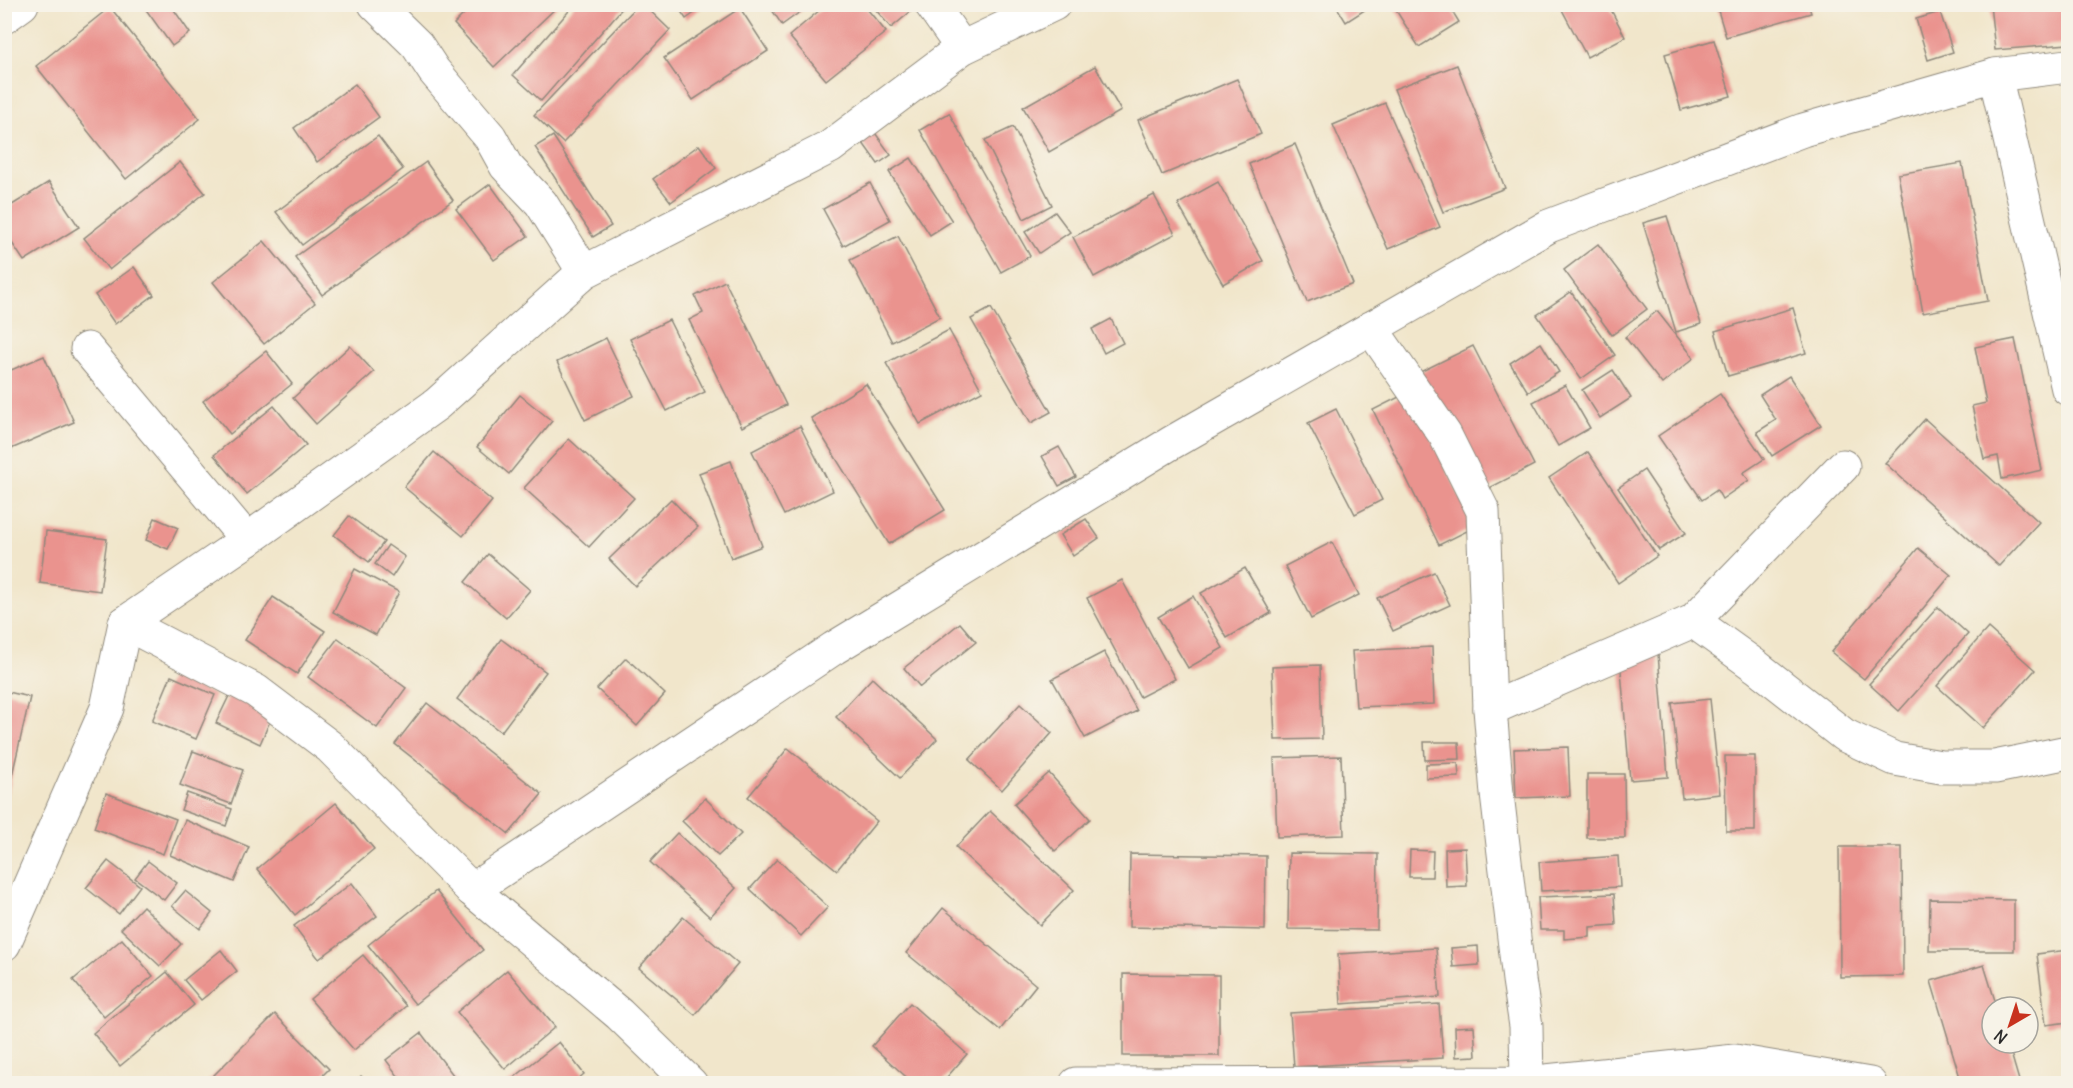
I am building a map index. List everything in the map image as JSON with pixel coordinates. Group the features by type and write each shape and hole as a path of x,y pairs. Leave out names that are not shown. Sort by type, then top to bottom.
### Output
{"street":[{"path":"4,17 22,4"},
{"path":"375,4 417,45 434,70 490,136 506,166 541,203 584,272"},
{"path":"931,4 962,48"},
{"path":"4,944 106,708 125,623 247,540 437,404 584,272 830,147 962,48 1054,4"},
{"path":"472,890 834,648 1171,443 1549,226 1803,130 1995,75 2068,66"},
{"path":"1995,75 2068,389"},
{"path":"1371,328 1445,435 1484,511 1490,709 1498,806 1526,1026 1527,1083"},
{"path":"87,349 247,540"},
{"path":"1490,709 1693,621 1844,466"},
{"path":"1693,621 1757,666 1844,735 1895,759 1941,768 1995,767 2068,752"},
{"path":"125,623 256,691 330,747 472,890 619,1014 691,1083"},
{"path":"1082,1083 1527,1083 1735,1061 1870,1083"}],"building":[{"path":"142,4 170,4 190,33 172,46"},
{"path":"474,4 560,4 494,67 454,24"},
{"path":"575,4 626,4 541,101 513,75"},
{"path":"639,4 643,4 670,30 563,143 534,115"},
{"path":"676,4 707,4 686,19"},
{"path":"768,4 811,4 782,25"},
{"path":"827,4 863,4 886,32 826,80 789,36"},
{"path":"871,4 914,4 916,7 891,28"},
{"path":"1335,4 1374,4 1346,22"},
{"path":"1392,4 1448,4 1459,22 1419,47"},
{"path":"1559,4 1608,4 1625,37 1587,57"},
{"path":"1716,4 1808,4 1811,13 1726,37"},
{"path":"2068,4 2068,44 1995,50 1990,5"},
{"path":"110,7 200,119 126,179 36,66"},
{"path":"740,8 768,51 693,100 664,58"},
{"path":"1940,12 1953,52 1928,60 1916,19"},
{"path":"1714,40 1731,96 1681,110 1665,54"},
{"path":"1457,65 1505,188 1443,212 1394,89"},
{"path":"1095,66 1121,111 1049,152 1023,107"},
{"path":"1237,79 1261,134 1162,175 1138,120"},
{"path":"355,84 379,117 317,162 294,128"},
{"path":"1385,103 1440,227 1388,249 1333,125"},
{"path":"949,113 1030,256 1001,272 920,130"},
{"path":"1013,127 1052,205 1024,219 985,140"},
{"path":"873,130 891,155 878,164 860,139"},
{"path":"378,136 403,169 302,245 276,212"},
{"path":"553,136 611,226 593,237 535,147"},
{"path":"1295,144 1353,284 1307,302 1249,164"},
{"path":"699,145 716,168 671,202 653,179"},
{"path":"911,158 952,221 930,235 889,172"},
{"path":"180,162 205,193 109,270 84,238"},
{"path":"426,162 453,200 322,295 295,257"},
{"path":"1962,163 1988,301 1923,313 1898,174"},
{"path":"49,182 79,227 24,261 4,231 4,210"},
{"path":"1218,182 1263,261 1223,284 1178,204"},
{"path":"870,183 890,220 843,246 823,209"},
{"path":"490,184 528,236 494,260 456,209"},
{"path":"1154,195 1175,234 1094,277 1073,237"},
{"path":"1055,212 1070,232 1039,253 1025,232"},
{"path":"1667,216 1701,324 1676,332 1643,223"},
{"path":"898,236 940,317 892,342 850,260"},
{"path":"264,241 315,303 264,344 213,282"},
{"path":"1598,244 1647,309 1612,335 1564,270"},
{"path":"134,267 154,295 115,324 95,295"},
{"path":"725,281 786,405 742,427 689,320 703,313 695,296"},
{"path":"1571,292 1615,355 1581,379 1537,315"},
{"path":"991,308 1051,412 1031,423 971,319"},
{"path":"1793,308 1806,353 1728,376 1715,331"},
{"path":"1657,311 1694,358 1662,384 1625,337"},
{"path":"1111,319 1123,343 1104,353 1092,329"},
{"path":"669,320 705,392 667,411 630,339"},
{"path":"949,330 982,391 920,424 886,363"},
{"path":"606,338 634,396 585,420 557,362"},
{"path":"2015,339 2042,470 2002,479 1998,456 1984,459 1972,406 1986,403 1975,347"},
{"path":"1541,343 1559,372 1528,392 1510,363"},
{"path":"350,346 374,372 316,424 293,398"},
{"path":"1473,346 1534,465 1480,493 1418,373"},
{"path":"266,351 292,384 230,434 203,401"},
{"path":"44,356 74,422 11,449 4,435 4,373"},
{"path":"1613,370 1631,398 1600,418 1582,390"},
{"path":"1789,376 1821,425 1772,456 1757,432 1776,420 1760,395"},
{"path":"866,384 945,510 889,544 811,418"},
{"path":"1565,385 1590,428 1558,446 1533,402"},
{"path":"1409,392 1475,527 1439,545 1373,410"},
{"path":"1720,394 1764,459 1743,473 1749,480 1722,499 1717,490 1702,500 1658,436"},
{"path":"520,395 552,421 509,474 477,447"},
{"path":"274,406 306,445 247,494 214,455"},
{"path":"1336,409 1382,500 1355,514 1308,423"},
{"path":"1925,419 2039,522 1999,566 1885,463"},
{"path":"800,426 833,491 784,515 752,451"},
{"path":"569,439 634,498 589,547 524,488"},
{"path":"1059,447 1076,477 1059,486 1042,456"},
{"path":"434,452 492,501 463,536 404,487"},
{"path":"1588,452 1657,556 1618,583 1549,478"},
{"path":"731,461 762,546 731,558 699,473"},
{"path":"1644,470 1686,533 1659,550 1618,488"},
{"path":"671,499 698,527 635,586 609,559"},
{"path":"349,516 384,542 369,562 334,535"},
{"path":"155,518 178,528 168,549 146,540"},
{"path":"1086,519 1099,538 1073,556 1060,535"},
{"path":"46,531 107,539 100,591 40,583"},
{"path":"1332,542 1359,595 1311,619 1285,566"},
{"path":"388,545 405,557 392,577 375,564"},
{"path":"1918,548 1951,575 1864,679 1831,652"},
{"path":"488,554 530,590 506,618 465,582"},
{"path":"1245,568 1271,613 1227,638 1201,593"},
{"path":"355,569 399,592 376,635 333,612"},
{"path":"1434,572 1450,605 1393,631 1377,598"},
{"path":"1122,580 1175,679 1140,697 1087,598"},
{"path":"1193,596 1223,648 1188,668 1158,617"},
{"path":"273,597 325,631 297,674 245,640"},
{"path":"1938,607 1968,634 1899,711 1869,684"},
{"path":"960,623 976,642 920,687 904,668"},
{"path":"1988,628 2035,670 1983,728 1937,686"},
{"path":"338,638 406,688 377,728 308,677"},
{"path":"501,639 546,672 501,732 457,699"},
{"path":"1432,647 1434,704 1356,707 1352,651"},
{"path":"1104,652 1137,711 1085,738 1052,679"},
{"path":"1658,654 1668,777 1630,780 1620,658"},
{"path":"626,658 665,694 637,726 597,689"},
{"path":"1320,665 1322,739 1275,740 1272,667"},
{"path":"171,676 215,695 196,739 152,721"},
{"path":"872,678 937,739 900,778 836,717"},
{"path":"4,691 30,697 5,806 4,805"},
{"path":"230,694 273,714 260,744 216,723"},
{"path":"1710,699 1720,794 1682,798 1672,703"},
{"path":"427,703 542,794 509,834 395,744"},
{"path":"1020,704 1052,733 1002,790 969,760"},
{"path":"1424,742 1459,742 1460,759 1425,760"},
{"path":"1568,747 1570,796 1516,798 1514,749"},
{"path":"788,748 877,821 837,870 748,797"},
{"path":"193,751 243,770 231,804 180,785"},
{"path":"1341,756 1344,835 1277,837 1274,758"},
{"path":"1725,756 1755,756 1755,831 1726,831"},
{"path":"1458,763 1459,777 1426,778 1426,764"},
{"path":"1049,773 1090,819 1055,851 1014,804"},
{"path":"1587,774 1624,774 1625,838 1587,838"},
{"path":"106,793 176,819 163,854 94,828"},
{"path":"187,793 232,809 226,826 181,810"},
{"path":"705,798 741,834 718,856 682,821"},
{"path":"336,803 374,849 295,915 257,869"},
{"path":"990,811 1074,890 1040,925 956,847"},
{"path":"185,820 249,847 234,882 170,855"},
{"path":"677,833 736,888 710,917 650,862"},
{"path":"1839,847 1902,847 1903,976 1840,977"},
{"path":"1465,848 1467,886 1446,887 1445,849"},
{"path":"1410,850 1433,851 1432,877 1409,877"},
{"path":"1289,853 1378,854 1377,930 1288,929"},
{"path":"1130,854 1266,856 1265,930 1129,927"},
{"path":"1618,856 1620,887 1541,891 1539,862"},
{"path":"777,859 828,907 801,936 750,889"},
{"path":"108,861 140,886 119,914 86,888"},
{"path":"148,861 177,883 164,900 135,878"},
{"path":"352,883 377,916 319,959 294,926"},
{"path":"185,891 212,913 200,929 172,906"},
{"path":"436,891 483,950 415,1004 368,945"},
{"path":"1614,894 1616,925 1590,927 1590,937 1564,939 1564,930 1540,930 1538,897"},
{"path":"1930,899 2014,900 2014,951 1929,951"},
{"path":"143,906 181,944 160,966 121,929"},
{"path":"943,908 1036,985 1000,1030 906,953"},
{"path":"683,917 738,964 695,1015 639,968"},
{"path":"122,939 153,976 104,1017 73,980"},
{"path":"1478,946 1479,965 1453,967 1451,948"},
{"path":"1436,948 1440,997 1341,1004 1338,954"},
{"path":"221,950 237,971 201,1000 184,980"},
{"path":"2068,950 2068,1022 2046,1025 2037,954"},
{"path":"363,955 406,1006 354,1050 310,999"},
{"path":"1984,965 1993,995 1980,995 1980,1055 2012,1055 2020,1084 1962,1084 1931,981"},
{"path":"507,970 555,1027 505,1069 457,1012"},
{"path":"167,972 194,1005 120,1066 93,1033"},
{"path":"1123,974 1219,975 1219,1056 1123,1056"},
{"path":"910,1003 967,1054 941,1084 914,1084 872,1046"},
{"path":"1439,1004 1443,1058 1294,1067 1290,1013"},
{"path":"275,1014 329,1069 314,1084 205,1084"},
{"path":"1474,1026 1476,1056 1456,1057 1455,1027"},
{"path":"421,1033 460,1084 404,1084 386,1060"},
{"path":"559,1042 584,1074 572,1084 506,1084"},
{"path":"361,1076 370,1084 354,1084"}]}
